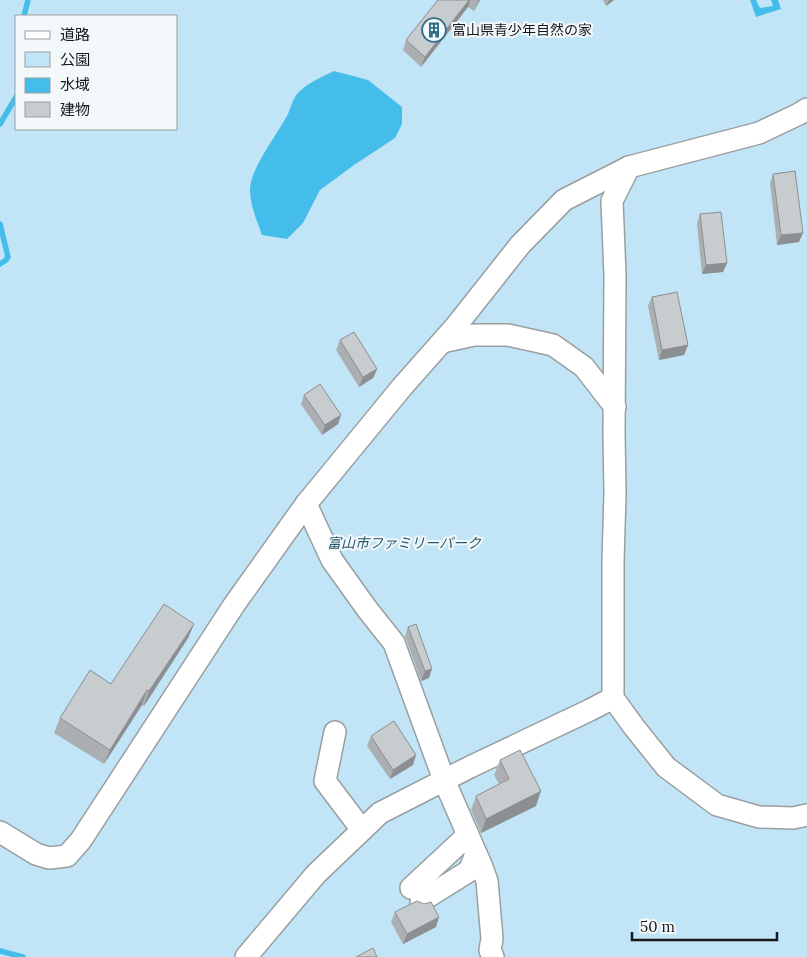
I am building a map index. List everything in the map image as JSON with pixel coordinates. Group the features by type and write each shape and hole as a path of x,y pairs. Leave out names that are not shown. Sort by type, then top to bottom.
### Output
{"street":[{"path":"0,832 36,854 49,858 67,856 81,840 234,604 306,504 402,387 456,326 520,244 564,200 629,167 759,133 807,109"},
{"path":"629,167 612,201 615,275 613,698 666,767 717,805 759,817 793,818 807,815"},
{"path":"442,342 474,335 508,335 553,345 584,367 615,407"},
{"path":"306,504 332,560 394,643 444,780 487,881 492,939 490,950 493,957"},
{"path":"246,957 316,874 380,813 613,698"},
{"path":"335,732 325,781 362,830"},
{"path":"416,895 470,871 472,844"}],"green space":[{"name":"富山市ファミリーパーク","path":"0,0 807,0 807,957 0,957"}],"water":[{"path":"750,0 756,0 760,8 773,6 771,0 778,0 781,9 756,17"},
{"path":"334,71 368,80 402,107 402,124 395,138 320,190 303,223 287,239 262,235 250,196 251,181 259,162 288,114 296,95 310,83"}],"building":[{"name":"富山県青少年自然の家","path":"438,0 469,0 425,57 406,40"},
{"path":"795,171 803,233 781,235 773,174"},
{"path":"721,212 727,263 706,265 700,214"},
{"path":"677,292 688,345 662,350 652,297"},
{"path":"354,332 377,369 363,377 340,340"},
{"path":"320,384 341,415 325,425 304,395"},
{"path":"164,604 194,624 149,691 147,690 110,750 60,718 90,670 111,684"},
{"path":"416,624 432,669 425,671 408,627"},
{"path":"394,721 416,755 393,770 371,736"},
{"path":"520,750 541,791 486,819 476,796 509,779 500,760"},
{"path":"417,901 424,904 431,902 439,917 407,934 395,912"},
{"path":"373,948 377,957 356,957"}],"waterway":[{"path":"24,15 28,0"},
{"path":"0,124 15,99"},
{"path":"0,224 8,257 0,264"},
{"path":"0,951 23,957"}],"place":[{"name":"富山県青少年自然の家","path":"434,30"}]}
